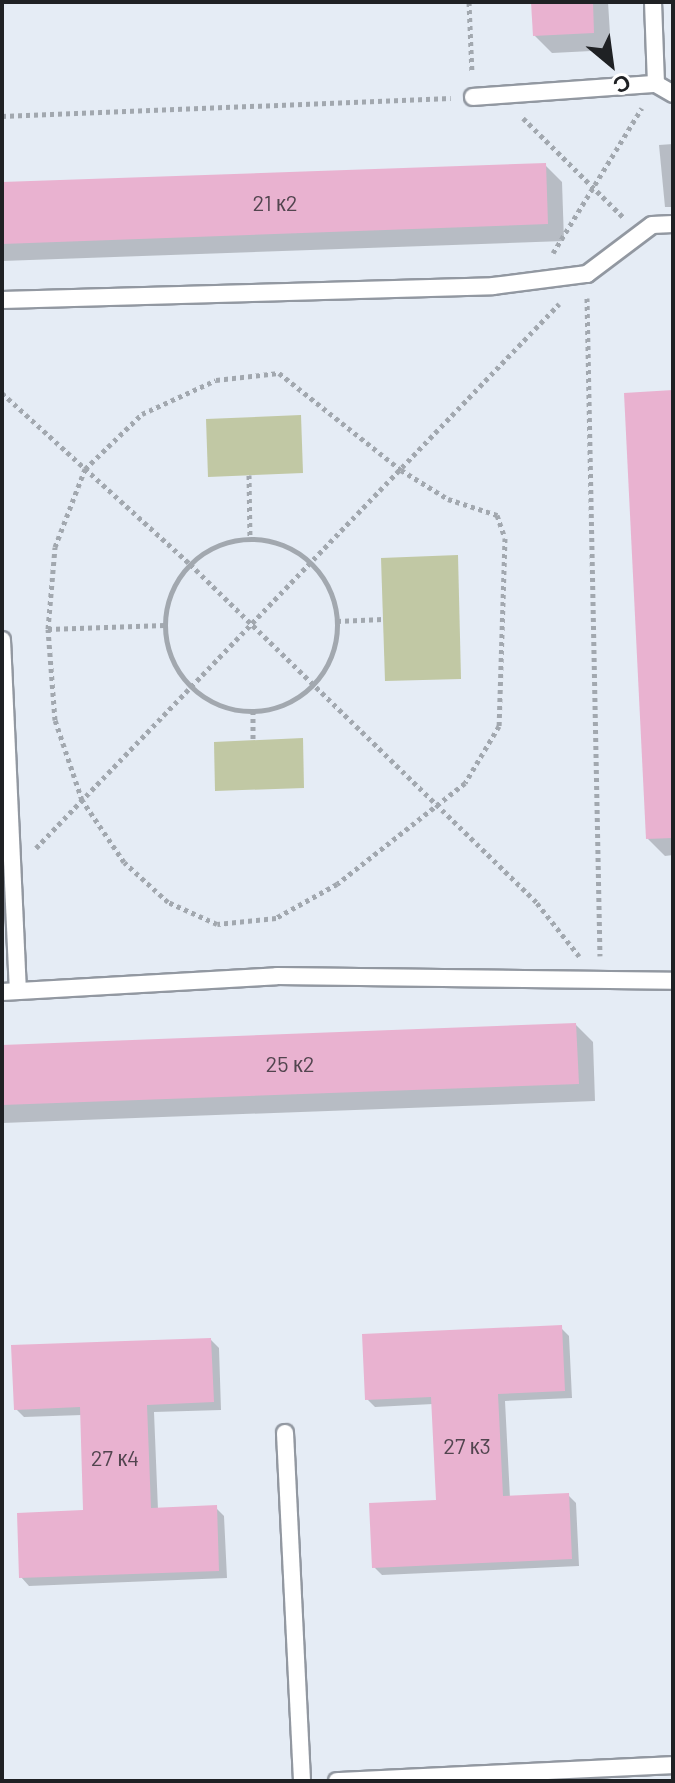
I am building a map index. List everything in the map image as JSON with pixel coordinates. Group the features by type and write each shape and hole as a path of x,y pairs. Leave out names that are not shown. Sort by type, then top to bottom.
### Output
{"lane":[{"path":"653,2 656,84"},
{"path":"473,97 656,84 673,94"},
{"path":"2,300 536,281 587,274 652,225 673,224"},
{"path":"2,640 13,873 10,991 277,976 673,981"},
{"path":"285,1433 302,1781"},
{"path":"337,1781 673,1765"}],"path":[{"path":"2,116 473,97 469,2"},
{"path":"536,281 656,84"},
{"path":"500,95 640,234"},
{"path":"13,873 587,274"},
{"path":"587,274 600,981"},
{"path":"279,373 401,470 448,499 497,515 505,538 499,726 465,783 337,884 276,918 217,924 168,902 124,862 82,800 55,720 48,629 55,547 85,469 142,414 216,380 279,373"},
{"path":"2,393 190,564 537,903 600,981"},
{"path":"249,475 250,539"},
{"path":"250,539 273,542 312,564 325,580 337,621 335,644 313,686 275,708 253,711 209,700 190,686 177,668 165,625 168,603 190,564 228,542 250,539"},
{"path":"337,621 383,619"},
{"path":"48,629 165,625"},
{"path":"253,711 253,740"}],"green space":[{"path":"301,415 303,473 208,477 206,419"},
{"path":"458,555 461,679 385,681 381,558"},
{"path":"303,738 304,788 215,791 214,742"}],"building":[{"path":"531,2 593,2 594,33 533,36"},
{"path":"546,163 548,224 2,244 2,182"},
{"path":"673,390 673,838 646,839 624,393"},
{"path":"576,1023 579,1084 2,1105 2,1045"},
{"path":"562,1325 565,1391 498,1394 503,1496 569,1493 572,1559 372,1568 369,1503 436,1500 431,1397 365,1400 362,1334"},
{"path":"211,1338 214,1402 147,1405 151,1508 217,1505 219,1571 19,1578 17,1513 83,1510 80,1407 14,1410 11,1345"}]}
